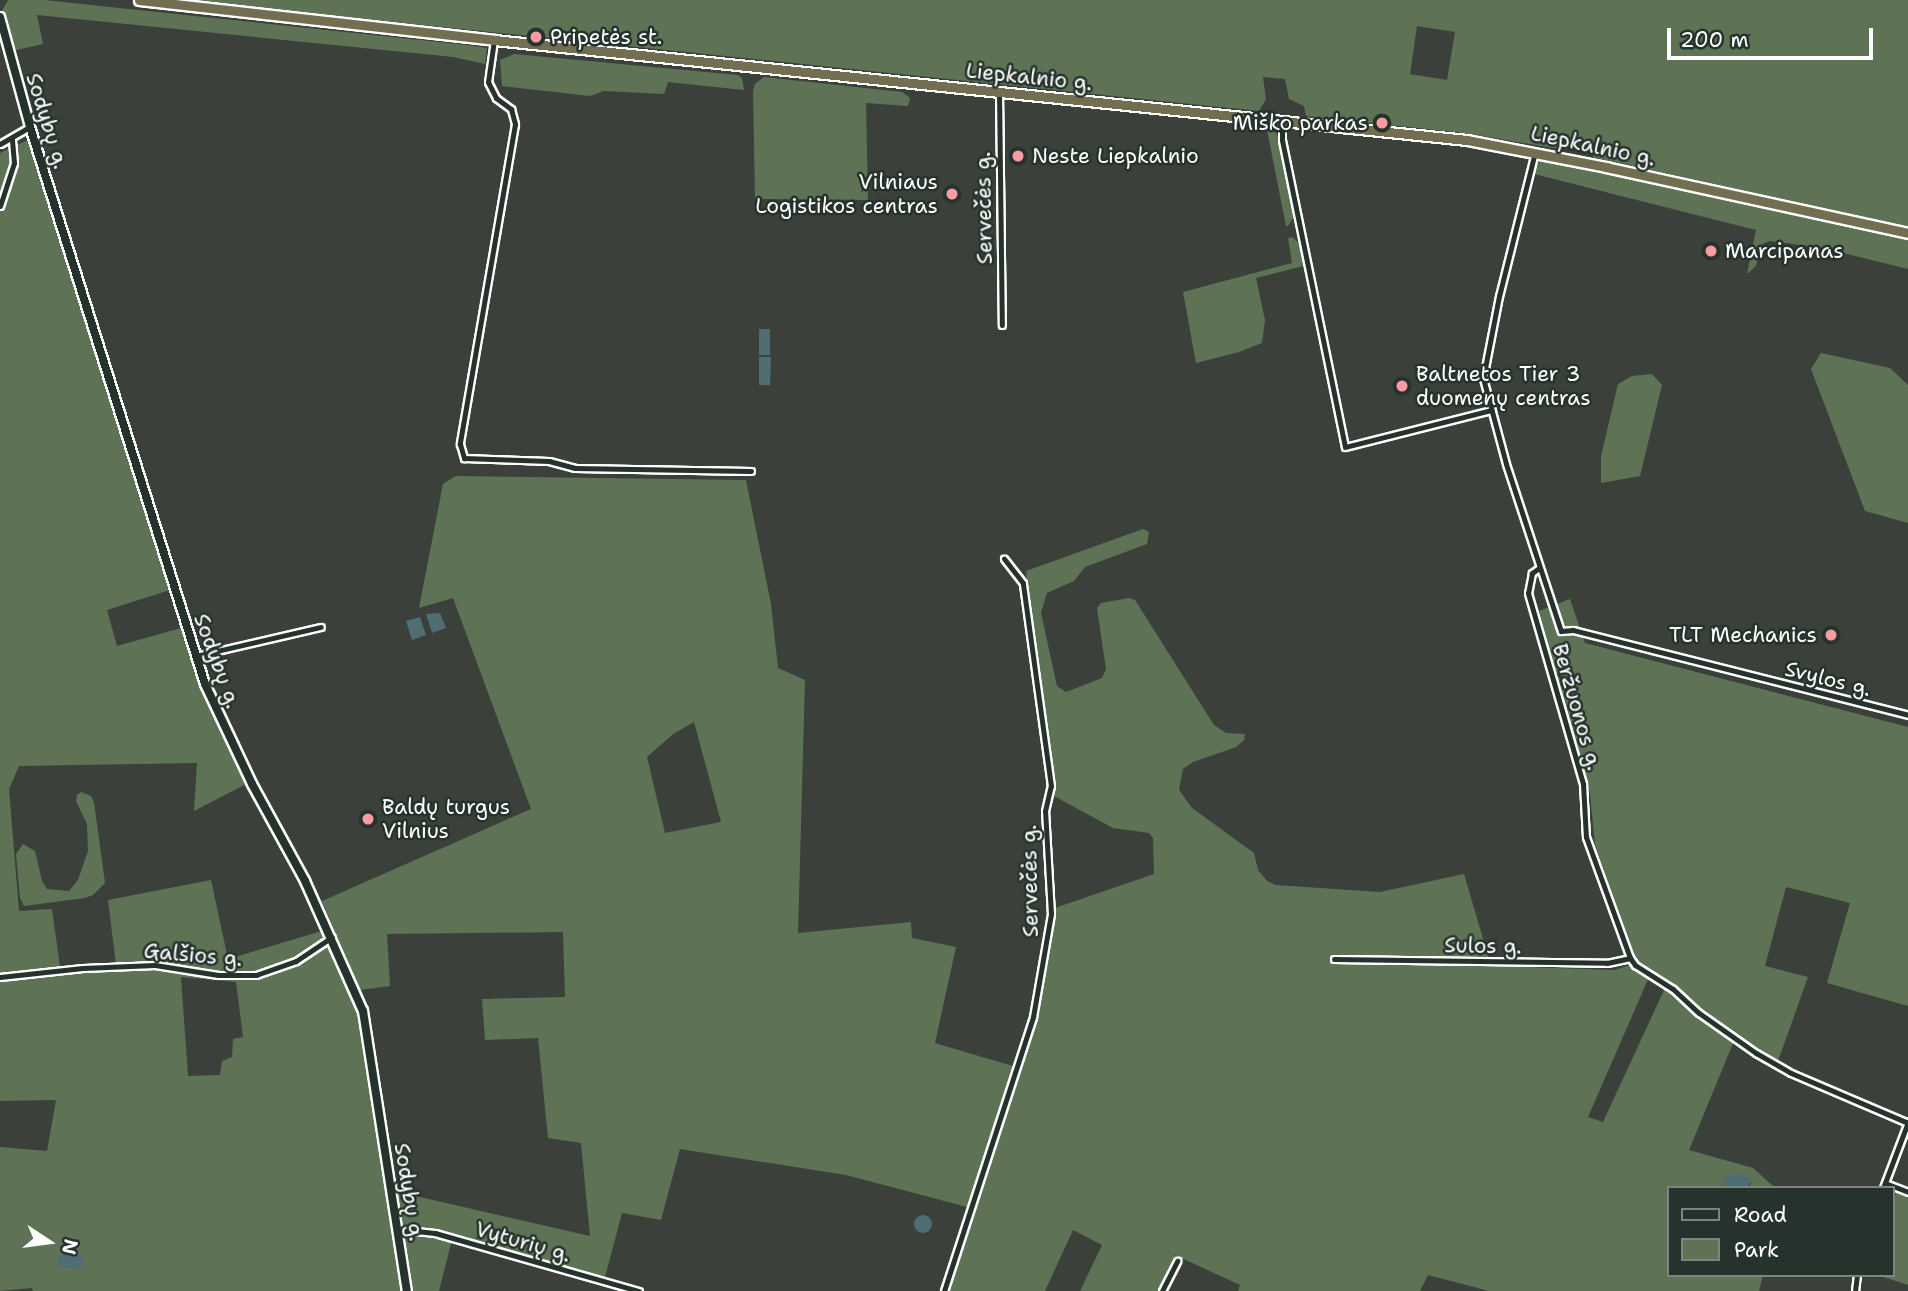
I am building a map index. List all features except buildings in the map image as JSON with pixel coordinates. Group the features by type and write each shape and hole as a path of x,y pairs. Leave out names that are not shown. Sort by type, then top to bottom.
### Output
{"highway":[{"name":"Liepkalnio g.","path":"139,0 494,40 1467,140 1535,152 1908,233"}],"main road":[{"name":"Sodybų g.","path":"0,16 1,30 30,127 195,656 226,731 332,937 357,993 366,1023 407,1291"}],"street":[{"path":"494,40 488,82 496,98 511,109 515,124 460,444 464,458 549,461 575,468 751,471"},
{"name":"Servečės g.","path":"999,91 1002,325"},
{"path":"1282,120 1282,140 1345,447 1490,410"},
{"path":"0,144 30,127"},
{"path":"0,206 14,163 12,138"},
{"path":"1535,152 1484,365 1484,389 1539,568"},
{"name":"Servečės g.","path":"944,1291 1033,1017 1051,914 1045,811 1051,786 1023,583 1003,559"},
{"name":"Svylos g.","path":"1539,568 1561,631 1573,630 1908,715"},
{"name":"Beržuonos g.","path":"1539,568 1532,573 1528,593 1583,784 1586,837 1630,958"},
{"path":"195,656 321,627"},
{"name":"Galšios g.","path":"0,977 83,968 155,965 218,975 256,975 296,961 332,937"},
{"path":"1630,958 1635,965 1673,989 1699,1013 1756,1053 1791,1073 1908,1122 1884,1185"},
{"name":"Sulos g.","path":"1334,959 1607,963 1630,958"},
{"name":"Vyturių g.","path":"397,1229 435,1233 639,1291"},
{"path":"1162,1291 1177,1261"}],"green space":[{"path":"8,0 44,0 487,48 485,64 453,57 37,15 43,44 12,51 2,11"},
{"path":"181,0 1908,0 1908,227 1593,157 1594,147 1590,145 1565,141 1558,149 1472,134 1306,116 1304,106 1289,99 1285,79 1263,77 1266,99 1259,111","holes":["1417,26 1455,32 1447,80 1410,74"]},
{"path":"514,54 738,75 742,78 744,90 668,82 664,94 604,91 590,96 502,86 500,60"},
{"path":"764,77 902,92 910,98 908,106 866,103 868,200 755,199 753,91 755,84"},
{"path":"1266,125 1277,134 1295,215 1288,226 1286,226"},
{"path":"28,140 170,590 107,610 117,646 181,628 204,694 248,783 194,811 197,763 19,766 9,789 19,911 52,909 60,967 116,965 108,900 211,880 228,959 325,930 356,1002 363,1033 404,1291 33,1291 32,1288 0,1291 0,1147 47,1151 56,1100 0,1101 0,153","holes":["181,977 236,982 243,1037 233,1039 232,1057 222,1061 220,1075 188,1076"]},
{"path":"1540,160 1908,238 1908,269 1823,248 1770,241 1762,244 1756,266 1747,274 1756,230 1534,174"},
{"path":"1292,237 1300,244 1303,266 1256,278 1265,320 1262,343 1196,363 1183,292 1292,263 1288,238"},
{"path":"1821,353 1890,368 1908,385 1908,523 1865,511 1811,369"},
{"path":"1652,374 1662,385 1640,476 1601,483 1601,456 1618,384 1632,376"},
{"path":"456,476 746,480 771,604 778,668 805,680 798,933 911,922 912,938 956,947 935,1043 1016,1067 971,1208 846,1175 680,1149 661,1220 622,1213 605,1277 453,1236 439,1291 413,1291 394,1191 590,1236 581,1143 548,1138 538,1038 485,1040 482,999 565,997 563,932 387,934 390,986 360,990 322,901 531,809 453,598 419,608 443,484","holes":["694,722 721,822 665,833 647,757 673,734"]},
{"path":"1143,529 1149,532 1147,544 1085,567 1074,581 1047,593 1041,613 1057,686 1066,692 1102,678 1106,669 1097,608 1101,603 1129,598 1135,600 1214,725 1226,733 1245,734 1244,740 1236,747 1193,762 1183,769 1179,790 1192,808 1254,853 1258,870 1267,881 1275,885 1380,892 1464,874 1491,966 1614,970 1631,965 1649,977 1588,1117 1603,1122 1665,988 1734,1041 1689,1150 1753,1168 1773,1186 1750,1186 1751,1183 1727,1176 1723,1186 1666,1186 1666,1277 1762,1277 1759,1291 1489,1291 1428,1275 1420,1291 1238,1291 1240,1285 1175,1255 1157,1291 1080,1291 1102,1245 1073,1230 1045,1291 948,1291 1023,1063 1046,968 1055,908 1154,874 1153,838 1149,833 1113,828 1054,796 1026,571"},
{"path":"1570,599 1585,643 1908,727 1908,1006 1827,983 1850,903 1786,887 1765,966 1808,977 1778,1061 1705,1014 1677,989 1637,961 1595,845 1590,793 1539,611"},
{"path":"81,792 91,796 94,802 105,883 93,895 85,898 24,906 20,898 16,854 23,844 35,851 42,881 47,889 69,891 78,880 88,851 87,824 76,801"},
{"path":"1896,1193 1908,1197 1908,1285 1883,1277 1894,1277"}],"water":[{"path":"759,329 770,329 770,355 759,355"},
{"path":"759,357 771,357 770,385 759,385"},
{"path":"440,613 446,628 432,633 426,614"},
{"path":"420,617 426,635 412,640 406,621"},
{"path":"1740,1173 1750,1178 1749,1186 1723,1186 1727,1176"},
{"path":"919,1215 927,1215 932,1224 930,1231 919,1233 914,1228 914,1220"},
{"path":"80,1254 84,1266 76,1269 59,1266 58,1257"}],"place":[{"name":"Pripetės st.","path":"536,37"},
{"name":"Miško parkas","path":"1382,123"},
{"name":"Neste Liepkalnio","path":"1018,156"},
{"name":"Vilniaus Logistikos centras","path":"952,194"},
{"name":"Marcipanas","path":"1711,251"},
{"name":"Baltnetos Tier 3 duomenų centras","path":"1402,386"},
{"name":"TLT Mechanics","path":"1831,635"},
{"name":"Baldų turgus Vilnius","path":"368,819"}]}
